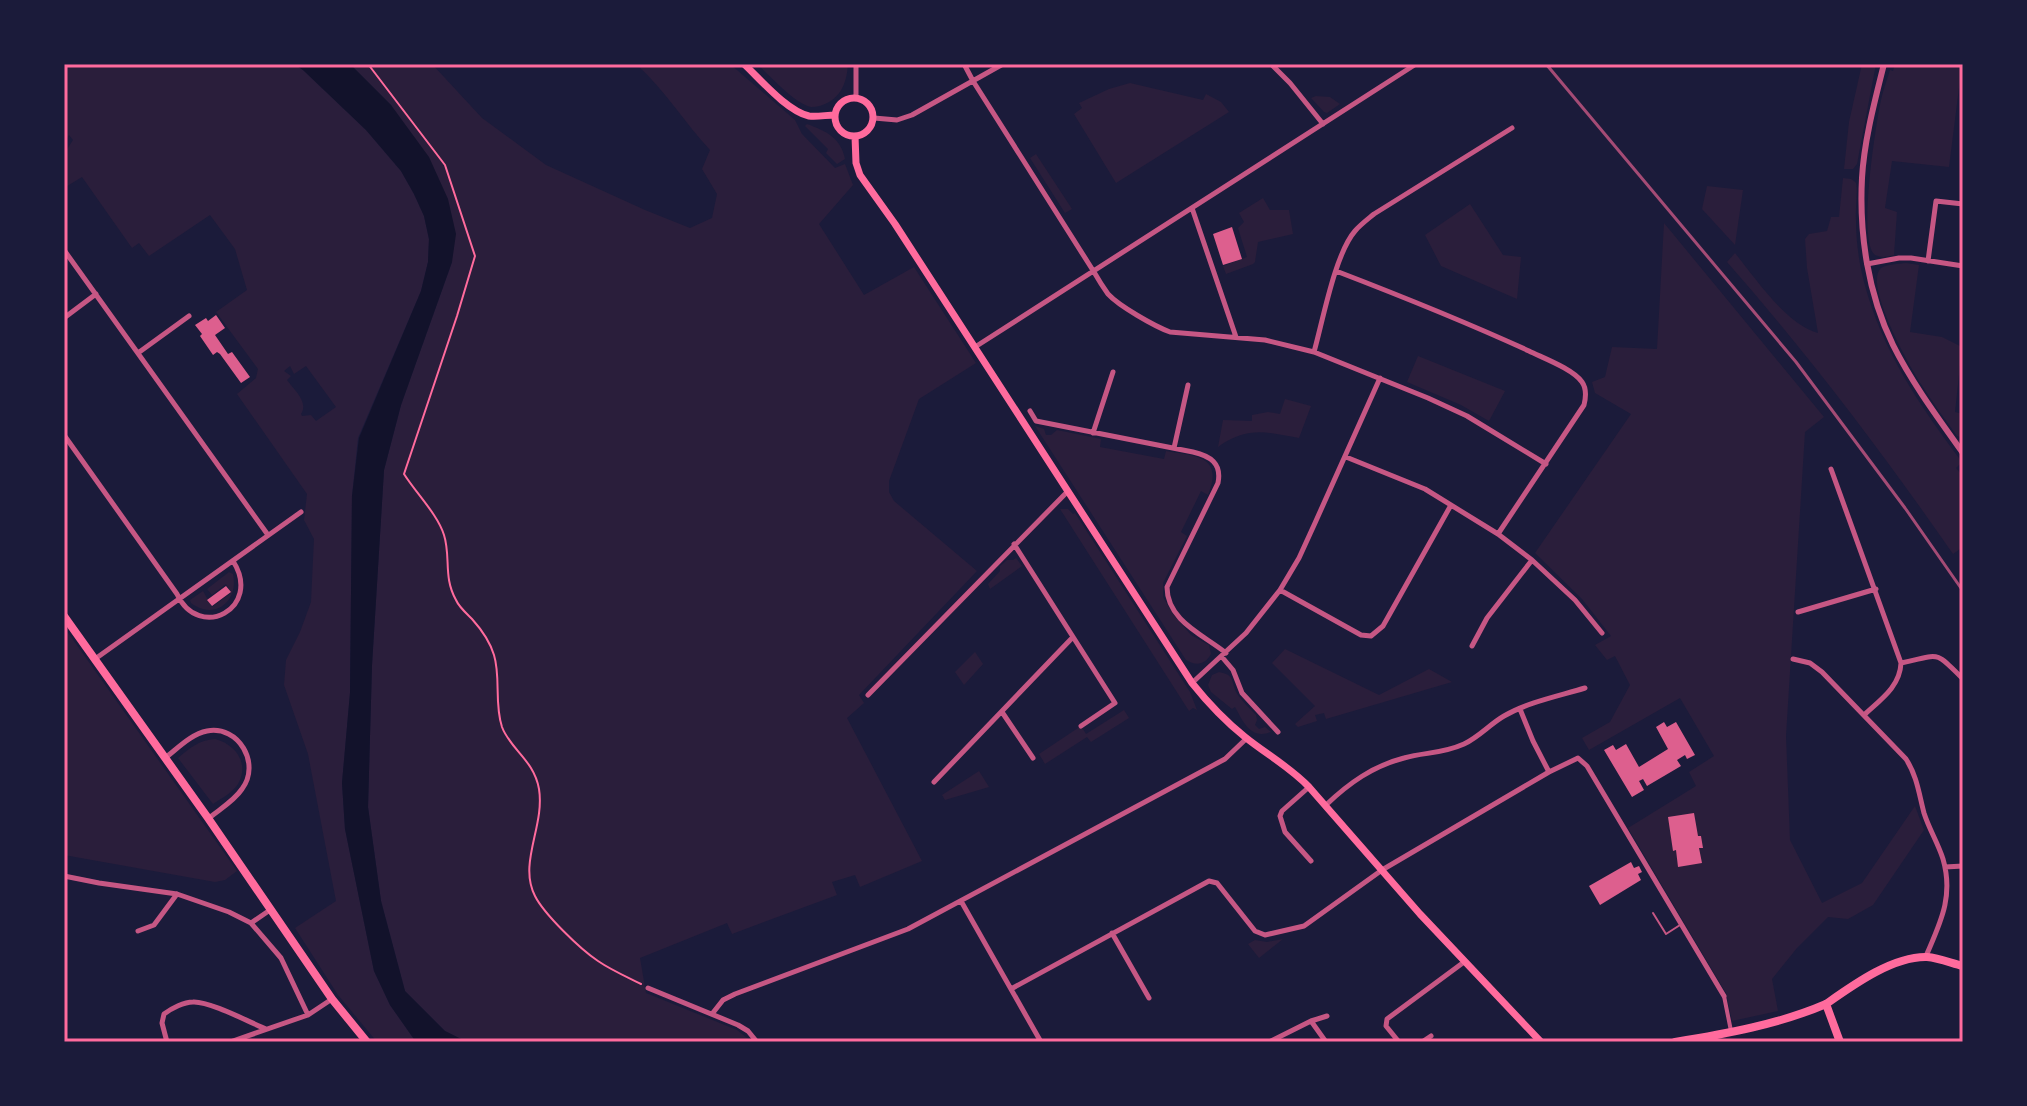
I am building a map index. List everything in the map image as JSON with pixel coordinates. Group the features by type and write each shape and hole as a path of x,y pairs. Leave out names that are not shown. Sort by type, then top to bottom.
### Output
{"main road":[{"path":"744,64 797,111 813,117 835,115"},
{"path":"856,97 867,102 874,118 866,132 855,136 838,127 835,115 840,104 856,97"},
{"path":"855,136 856,163 860,175 895,224 1192,683 1207,702 1247,738 1295,772 1464,962 1540,1042"},
{"path":"64,616 332,999 367,1042"},
{"path":"1675,1042 1796,1015 1826,1004 1871,975 1901,961 1926,957 1963,966"},
{"path":"1826,1004 1840,1042"}],"street":[{"path":"856,64 856,97"},
{"path":"964,64 1094,272 1115,300 1160,328 1178,333 1265,340 1314,352 1467,416 1546,464"},
{"path":"874,118 905,118 1003,64"},
{"path":"1271,64 1323,124"},
{"path":"975,347 1416,64"},
{"path":"1884,64 1862,177 1867,264 1880,314 1892,343 1916,386 1963,451"},
{"path":"1314,352 1336,271 1356,230 1374,214 1512,128"},
{"path":"1928,261 1936,201 1963,204"},
{"path":"1192,208 1236,337"},
{"path":"64,250 268,535"},
{"path":"1867,264 1899,258 1963,266"},
{"path":"1336,271 1485,331 1545,359 1578,378 1585,389 1584,405 1498,534"},
{"path":"64,318 96,294"},
{"path":"138,353 189,316"},
{"path":"1093,433 1113,372"},
{"path":"1192,683 1246,633 1280,590 1299,558 1380,378"},
{"path":"1174,448 1188,385"},
{"path":"1030,411 1036,421 1208,456 1218,467 1219,478 1167,587 1168,597 1172,607 1191,629 1215,644 1224,655 1242,693 1278,732"},
{"path":"64,435 185,609 197,616 212,617 228,610 240,597 242,589 241,577 233,561"},
{"path":"1346,457 1425,489 1498,534 1575,600 1602,633"},
{"path":"1831,469 1901,663 1901,671 1893,688 1864,715"},
{"path":"868,695 1068,491"},
{"path":"1280,590 1361,635 1375,634 1383,626 1451,505"},
{"path":"95,659 301,512"},
{"path":"1014,544 1115,703 1081,726"},
{"path":"1472,646 1487,618 1532,560"},
{"path":"1798,612 1876,589"},
{"path":"934,782 1073,637"},
{"path":"1901,663 1939,656 1963,679"},
{"path":"1793,659 1816,667 1864,715 1914,774 1925,815 1945,867 1947,890 1944,917 1926,957"},
{"path":"1326,805 1345,787 1375,769 1406,757 1440,753 1463,745 1504,716 1585,688"},
{"path":"1520,709 1549,772"},
{"path":"1002,712 1033,758"},
{"path":"165,758 193,736 205,731 229,734 239,741 246,751 249,776 243,788 208,818"},
{"path":"712,1014 729,997 908,929 1225,759 1247,738"},
{"path":"1011,989 1206,882 1217,883 1255,931 1265,935 1299,929 1382,870 1578,758 1587,766 1724,996 1731,1031"},
{"path":"1309,787 1280,816 1285,832 1311,861"},
{"path":"1945,867 1963,866"},
{"path":"64,876 177,894 251,923 281,958 308,1015"},
{"path":"138,931 154,925 177,894"},
{"path":"961,901 1041,1042"},
{"path":"251,923 271,910"},
{"path":"1112,933 1149,998"},
{"path":"1399,1042 1386,1026 1387,1019 1464,962"},
{"path":"648,988 748,1031 757,1042"},
{"path":"230,1042 308,1015 332,999"},
{"path":"167,1042 162,1023 164,1014 191,1001 266,1029"},
{"path":"1269,1042 1327,1016"},
{"path":"1311,1021 1326,1042"},
{"path":"1422,1042 1431,1036"}],"lane":[{"path":"1653,913 1666,934 1681,925"}],"path":[{"path":"368,64 445,165 475,256 404,474 441,526 445,539 446,575 456,601 478,626 497,665 498,709 503,729 533,769 539,788 537,834 528,875 533,893 545,912 598,961 648,988"}],"shaded area":[{"path":"64,64 294,64 366,130 401,171 424,216 429,239 428,262 421,291 358,438 352,496 350,693 342,783 345,829 374,971 390,1005 416,1042 377,1042 338,995 295,928 336,901 308,754 284,685 286,660 311,602 314,539 304,520 307,494 237,394 256,378 258,369 216,312 247,290 235,249 210,215 149,256 139,243 132,248 82,177 64,188 64,154 73,140 69,135 64,143","holes":["290,366 294,374 306,366 336,407 316,421 311,415 302,416 302,401 287,380 291,376 284,371"]},
{"path":"294,64 350,64 391,105 429,157 448,199 456,234 452,262 401,405 384,470 372,665 368,807 381,901 405,991 445,1031 467,1042 416,1042 390,1005 374,971 345,829 342,783 350,693 352,496 359,438 421,291 428,262 429,239 424,216 401,171 366,130"},
{"path":"350,64 432,64 482,118 546,165 690,228 712,218 717,194 702,169 710,150 636,64 730,64 795,120 802,134 835,168 845,164 853,185 819,224 864,295 914,267 976,363 919,399 889,481 889,492 894,501 977,571 859,695 864,703 847,718 922,861 860,887 855,875 832,882 837,895 732,934 727,923 640,958 646,993 737,1030 752,1042 467,1042 445,1031 405,991 381,901 368,807 372,665 384,470 401,405 452,262 391,105"},
{"path":"757,64 848,64 838,95 825,104 811,107 790,95"},
{"path":"1862,64 1876,64 1857,164 1853,169 1844,169 1849,122"},
{"path":"1895,64 1962,64 1949,167 1892,161 1885,208 1897,212 1894,255 1882,257 1875,255 1870,246 1868,206 1881,100 1890,70 1893,71"},
{"path":"1130,83 1203,100 1206,94 1221,102 1229,112 1116,183 1074,114 1082,108 1079,103"},
{"path":"1330,97 1340,104 1324,112 1311,98"},
{"path":"807,124 832,136 845,159 837,164 826,153 828,149 805,126"},
{"path":"1036,154 1072,209 1065,213 1030,158"},
{"path":"1843,178 1856,183 1859,260 1881,331 1917,399 1962,462 1956,468 1963,476 1963,547 1953,554 1844,405 1727,262 1735,253 1783,311 1818,333 1805,239 1809,234 1827,231 1831,217 1839,217"},
{"path":"1707,186 1743,190 1735,245 1702,209"},
{"path":"1263,198 1270,210 1289,210 1293,234 1258,242 1253,264 1226,274 1223,266 1247,257 1238,228 1244,222 1239,213"},
{"path":"1470,204 1503,255 1521,257 1517,299 1441,266 1425,235"},
{"path":"1664,223 1824,417 1805,432 1786,736 1790,840 1822,903 1862,883 1915,806 1924,830 1873,905 1848,919 1828,917 1797,948 1772,979 1778,1011 1732,1021 1726,993 1628,828 1696,786 1689,772 1714,756 1680,698 1589,750 1582,738 1610,722 1630,685 1615,656 1607,660 1595,645 1611,636 1582,599 1535,553 1631,414 1595,393 1592,382 1605,377 1612,347 1657,349"},
{"path":"1906,263 1919,265 1910,332 1942,337 1962,347 1955,412 1963,414 1963,438 1957,436 1921,384 1883,307 1877,277 1881,268"},
{"path":"1418,356 1505,391 1489,421 1461,405 1407,382"},
{"path":"1285,399 1311,406 1299,438 1248,433 1218,447 1223,420 1252,421 1252,415 1268,412 1280,414"},
{"path":"1035,426 1044,429 1046,435 1057,430 1101,439 1100,447 1164,459 1166,451 1197,457 1210,465 1212,482 1208,495 1201,491 1181,532 1187,536 1163,583 1163,597 1173,614 1191,635 1209,645 1211,654 1206,660 1197,664 1186,660"},
{"path":"1060,509 1075,513 1190,692 1197,710 1193,708 1189,711"},
{"path":"1016,558 1022,566 990,589 988,584 1000,571 1000,566"},
{"path":"229,572 233,574 234,584 229,600 223,605 209,610 191,603 190,600 203,591 212,607 231,593 226,584 212,595 207,589"},
{"path":"64,627 237,871 225,880 215,882 64,855"},
{"path":"1285,649 1379,695 1429,669 1452,682 1326,719 1324,713 1315,715 1317,721 1298,727 1295,724 1315,706 1272,663"},
{"path":"975,652 983,664 964,685 955,672"},
{"path":"1219,672 1231,678 1238,695 1256,715 1255,725 1271,732 1252,731 1235,707 1232,709 1211,692 1208,685 1212,675"},
{"path":"1124,710 1129,718 1091,742 1087,737 1045,764 1039,754 1081,726 1086,734"},
{"path":"215,739 234,750 242,769 236,787 213,804 178,758 199,743"},
{"path":"979,771 989,787 945,800 942,795"},
{"path":"1283,939 1259,958 1248,944 1255,940 1267,942"}],"building":[{"path":"1232,227 1242,259 1223,265 1213,234"},
{"path":"216,315 225,328 215,335 250,377 241,383 220,354 217,352 213,355 195,325"},
{"path":"226,586 231,592 212,606 207,600"},
{"path":"1664,722 1667,727 1676,722 1695,755 1687,759 1685,755 1677,760 1681,766 1647,786 1643,779 1639,781 1644,790 1632,797 1604,750 1613,745 1616,750 1626,744 1639,767 1668,749 1656,727"},
{"path":"1694,813 1703,848 1699,848 1702,863 1678,867 1668,817"},
{"path":"1631,862 1634,868 1639,866 1641,880 1600,905 1589,886"}],"railway":[{"path":"1546,64 1796,362 1963,591"}]}
